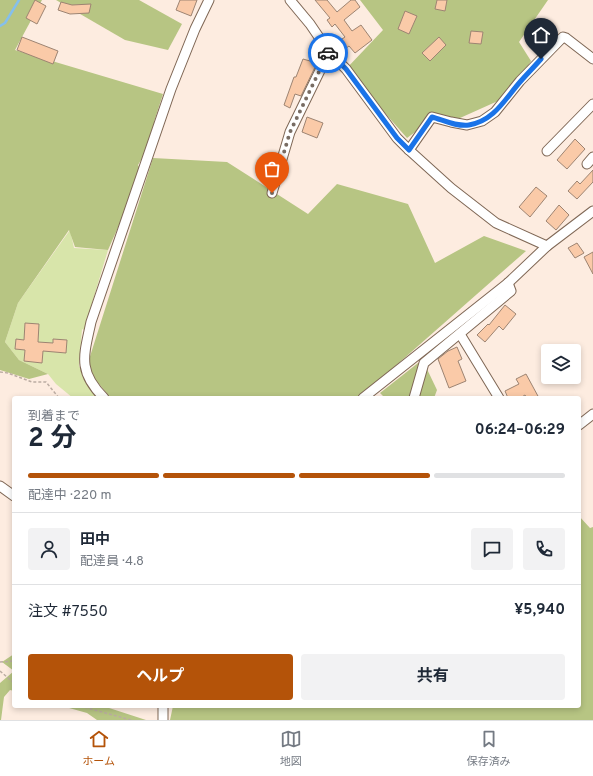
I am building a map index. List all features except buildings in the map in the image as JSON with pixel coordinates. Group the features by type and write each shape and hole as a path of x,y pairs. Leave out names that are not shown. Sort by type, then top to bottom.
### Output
{"street":[{"path":"102,396 94,388 86,375 84,362 91,322 172,89 195,29 209,0"},
{"path":"290,0 310,24 329,52 346,69 397,138 409,150 451,188 496,223 547,246"},
{"path":"409,150 432,117 467,125 482,121 495,112 520,81 562,37 566,38 593,59"},
{"path":"272,193 290,132 329,52"},
{"path":"547,151 593,104"},
{"path":"367,396 508,283 547,246 593,211"},
{"path":"415,396 424,363 511,291 508,283"},
{"path":"460,334 498,396"},
{"path":"581,424 593,414"},
{"path":"0,486 12,495"},
{"path":"163,708 163,720"}],"path":[{"path":"0,372 8,373 32,382 46,382 57,396"},
{"path":"0,662 12,661"},
{"path":"0,671 12,681"},
{"path":"87,708 131,720"}],"green space":[{"path":"0,0 42,0 15,50 163,94 154,122 154,139 138,165 142,173 108,250 75,247 69,230 18,303 5,342 19,360 48,374 29,379 0,370"},
{"path":"56,0 139,0 182,24 168,50 125,40"},
{"path":"360,0 548,0 519,42 531,61 509,96 460,118 430,121 407,138 346,69 383,30"},
{"path":"153,158 227,162 308,214 337,184 408,204 435,263 484,236 526,251 361,396 109,396 86,369"},
{"path":"70,230 74,248 108,250 84,330 82,329 79,366 100,396 71,396 56,384 48,374 19,360 5,342 18,303"},
{"path":"418,363 426,367 437,390 435,396 383,396 380,393"},
{"path":"581,518 590,528 593,527 593,720 170,720 173,708 581,708"},
{"path":"12,655 12,670 2,662"},
{"path":"12,673 12,690 10,690 4,697 1,720 0,720 0,683"},
{"path":"69,708 109,708 146,720 97,720 87,713"}],"waterway":[{"path":"0,26 5,23 19,0"}],"way so far":[{"path":"272,193 290,132 328,53"}],"route":[{"path":"328,53 329,52 346,69 397,138 409,150 432,117 467,125 482,121 489,117 541,59"}]}
